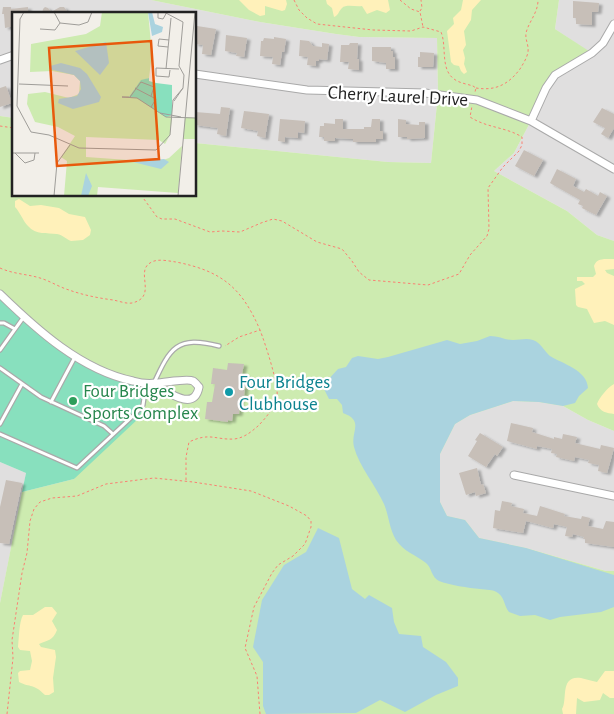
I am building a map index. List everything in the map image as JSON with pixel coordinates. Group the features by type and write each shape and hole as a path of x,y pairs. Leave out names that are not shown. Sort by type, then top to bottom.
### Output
{"street":[{"path":"531,120 546,88 555,75 592,53 603,43 614,24"},
{"path":"0,60 12,56"},
{"name":"Cherry Laurel Drive","path":"196,74 307,90 425,93 473,99 531,120 614,170"},
{"path":"0,294 31,324 75,356 106,374 133,382 194,381 198,387 197,395 192,399 182,400 150,383"},
{"path":"514,475 614,496"}],"lane":[{"path":"0,350 24,317"},
{"path":"0,323 15,329"},
{"path":"0,434 75,468 114,434 143,405 150,383 168,354 178,346 191,342 202,342 219,346"},
{"path":"51,402 75,356"},
{"path":"0,368 51,402 104,426 114,434"},
{"path":"0,424 22,384"}],"path":[{"path":"294,0 299,10 317,24 373,30 411,31 423,27 442,32 446,67 449,74 454,79 476,88 488,89 504,86 513,79 522,66 528,52 526,30 536,13 538,0"},
{"path":"400,0 410,8 420,12"},
{"path":"421,0 422,8 420,12 423,27"},
{"path":"142,196 153,214 162,219 175,219 210,232 222,230 240,232 261,222 277,220 317,242 342,250 364,278 369,280 434,284 459,274 470,255 487,236 490,223 488,188 503,166 512,159 522,145 522,137 515,133 488,126 470,117 476,88"},
{"path":"0,268 43,279 76,292 128,303 136,301 145,294 145,268 157,260 187,264 202,269 228,282 241,294 260,330 269,353 276,388 276,400 262,422 251,432 243,436 235,439 201,436 189,442 186,458 186,481"},
{"path":"219,346 222,347 239,337 260,330"},
{"path":"7,714 13,658 12,640 22,573 27,553 30,521 34,509 40,502 52,498 77,496 106,484 154,478 251,491 289,506 307,516 311,521 305,544 293,556 278,564 262,592 252,616 245,648 257,676 260,714"}],"shaded area":[{"path":"0,0 151,0 260,22 336,34 359,37 437,38 438,94 431,163 388,162 196,143 196,12 12,12 12,118 0,116"},
{"path":"559,0 614,0 614,241 597,235 567,211 494,171 514,153 555,75 591,53 555,29"},
{"path":"513,401 539,402 563,406 588,420 614,431 614,571 606,571 526,548 478,538 465,520 447,516 440,502 440,454 455,424 470,415"},
{"path":"0,462 26,473 0,603"}],"green space":[{"path":"151,0 559,0 555,29 592,53 555,75 514,153 494,171 567,211 597,235 614,241 614,431 588,420 563,406 539,402 513,401 470,415 455,424 440,454 440,502 447,516 465,520 479,538 526,548 606,571 614,571 614,714 0,714 0,603 22,492 74,479 133,382 73,355 0,294 0,116 12,118 12,196 196,196 196,143 388,162 431,163 438,94 437,38 359,37 260,22"},
{"name":"Four Bridges Sports Complex","path":"0,294 31,324 105,373 153,384 139,418 74,479 22,492 26,473 0,462"}],"sand":[{"path":"239,0 286,0 287,4 285,10 282,11 265,6 265,15 260,16 249,10"},
{"path":"326,0 388,0 390,10 386,13 377,10 367,14 362,6 346,6 334,17 332,8 327,4"},
{"path":"463,0 481,0 472,10 471,20 464,31 466,45 463,50 464,64 467,72 464,74 459,66 451,62 447,31 454,24 453,18 461,10"},
{"path":"19,199 30,206 41,205 59,208 69,214 85,217 91,230 90,235 83,240 71,241 59,235 34,231 26,224 15,207 15,201"},
{"path":"614,259 614,269 605,270 614,276 614,325 605,321 594,323 587,309 576,305 575,289 585,284 582,281 577,281 577,277 593,277 596,274 594,266 599,260"},
{"path":"614,384 614,414 606,413 597,404 604,393"},
{"path":"45,607 52,607 57,613 52,621 57,630 54,636 50,640 39,644 41,647 55,650 54,692 49,695 45,695 35,687 19,682 18,673 30,670 32,661 30,651 20,650 18,647 23,615 33,615"},
{"path":"605,671 614,671 614,698 610,698 603,693 600,700 584,702 577,698 576,714 563,714 562,709 567,684 570,680 581,678 597,682"}],"water":[{"path":"490,336 510,340 528,339 536,341 550,356 579,372 587,382 588,388 579,396 575,403 563,406 539,402 513,401 470,415 455,424 440,454 440,502 447,516 465,520 479,538 526,548 614,575 614,607 601,612 550,620 535,615 520,616 509,612 502,597 496,592 453,585 436,579 426,563 406,550 396,540 384,504 356,454 353,442 355,423 350,416 343,413 342,405 337,399 329,399 324,389 325,383 338,369 346,367 352,358 358,356 378,359 447,340 460,344"},
{"path":"318,528 339,538 352,589 365,599 369,595 392,608 394,622 399,634 421,636 423,647 446,662 458,678 458,686 436,695 405,712 380,700 356,713 266,714 263,706 263,662 253,647 262,600 284,565 306,552"}],"building":[{"path":"573,1 599,3 598,12 592,12 592,25 576,24 576,18 573,18"},
{"path":"3,7 11,7 11,9 28,7 28,12 12,12 12,26 5,28 4,14 2,14"},
{"path":"45,7 48,8 51,12 42,12"},
{"path":"60,7 64,7 68,12 51,12"},
{"path":"197,26 216,29 211,55 202,54 203,45 196,44"},
{"path":"226,35 247,38 244,57 236,56 237,53 225,51"},
{"path":"274,37 286,39 280,65 272,64 273,57 260,56 261,41 264,38 274,39"},
{"path":"300,40 309,41 313,46 322,47 322,43 329,44 327,60 319,59 319,61 316,61 316,66 307,65 308,57 299,56"},
{"path":"350,43 358,43 357,59 359,59 359,70 348,69 349,62 340,62 341,45 349,45"},
{"path":"372,47 391,47 393,57 395,57 395,69 386,69 386,63 372,61"},
{"path":"420,52 434,53 433,67 418,67"},
{"path":"6,86 12,103 0,107 0,88"},
{"path":"221,107 230,108 226,136 217,134 218,128 196,125 196,112 220,114"},
{"path":"602,108 614,114 614,128 608,138 601,134 605,128 593,122"},
{"path":"244,111 269,114 265,138 257,136 258,131 241,128"},
{"path":"280,119 305,121 304,133 298,132 298,138 285,137 285,142 278,141"},
{"path":"335,119 343,119 343,129 364,129 364,127 371,127 372,119 380,119 380,131 383,131 383,139 376,139 376,142 353,142 353,139 335,138 335,141 324,141 324,137 319,137 320,126 324,126 324,123 335,124"},
{"path":"398,119 406,120 406,124 419,125 419,122 425,122 425,138 407,139 407,137 398,137"},
{"path":"524,150 543,160 534,176 515,166"},
{"path":"557,169 576,179 573,186 584,192 586,189 598,196 600,192 607,196 596,215 582,208 583,206 578,204 580,200 550,183"},
{"name":"Four Bridges Clubhouse","path":"228,363 244,364 242,374 247,375 244,396 241,396 239,414 233,414 232,421 228,420 228,422 205,419 207,402 212,402 215,384 211,384 213,368 227,370"},
{"path":"511,423 533,428 532,432 554,439 554,437 562,439 563,434 577,437 575,443 600,449 601,445 614,448 607,473 598,471 599,465 588,463 589,460 575,457 574,461 556,457 557,454 551,453 552,449 537,446 537,449 507,441"},
{"path":"480,433 503,447 497,456 495,454 486,467 468,456"},
{"path":"477,468 481,485 483,484 486,493 476,496 475,492 466,495 459,473"},
{"path":"6,480 22,483 9,544 0,543 0,507"},
{"path":"502,501 512,503 511,506 524,509 523,513 537,516 540,506 565,514 564,516 581,519 582,516 590,518 588,526 603,529 606,521 614,522 614,547 585,543 584,537 573,534 572,537 565,536 567,527 554,524 553,528 526,521 523,533 493,528 495,510 500,511"}],"place":[{"name":"Four Bridges Clubhouse","path":"229,392"},
{"name":"Four Bridges Sports Complex","path":"73,401"}]}
